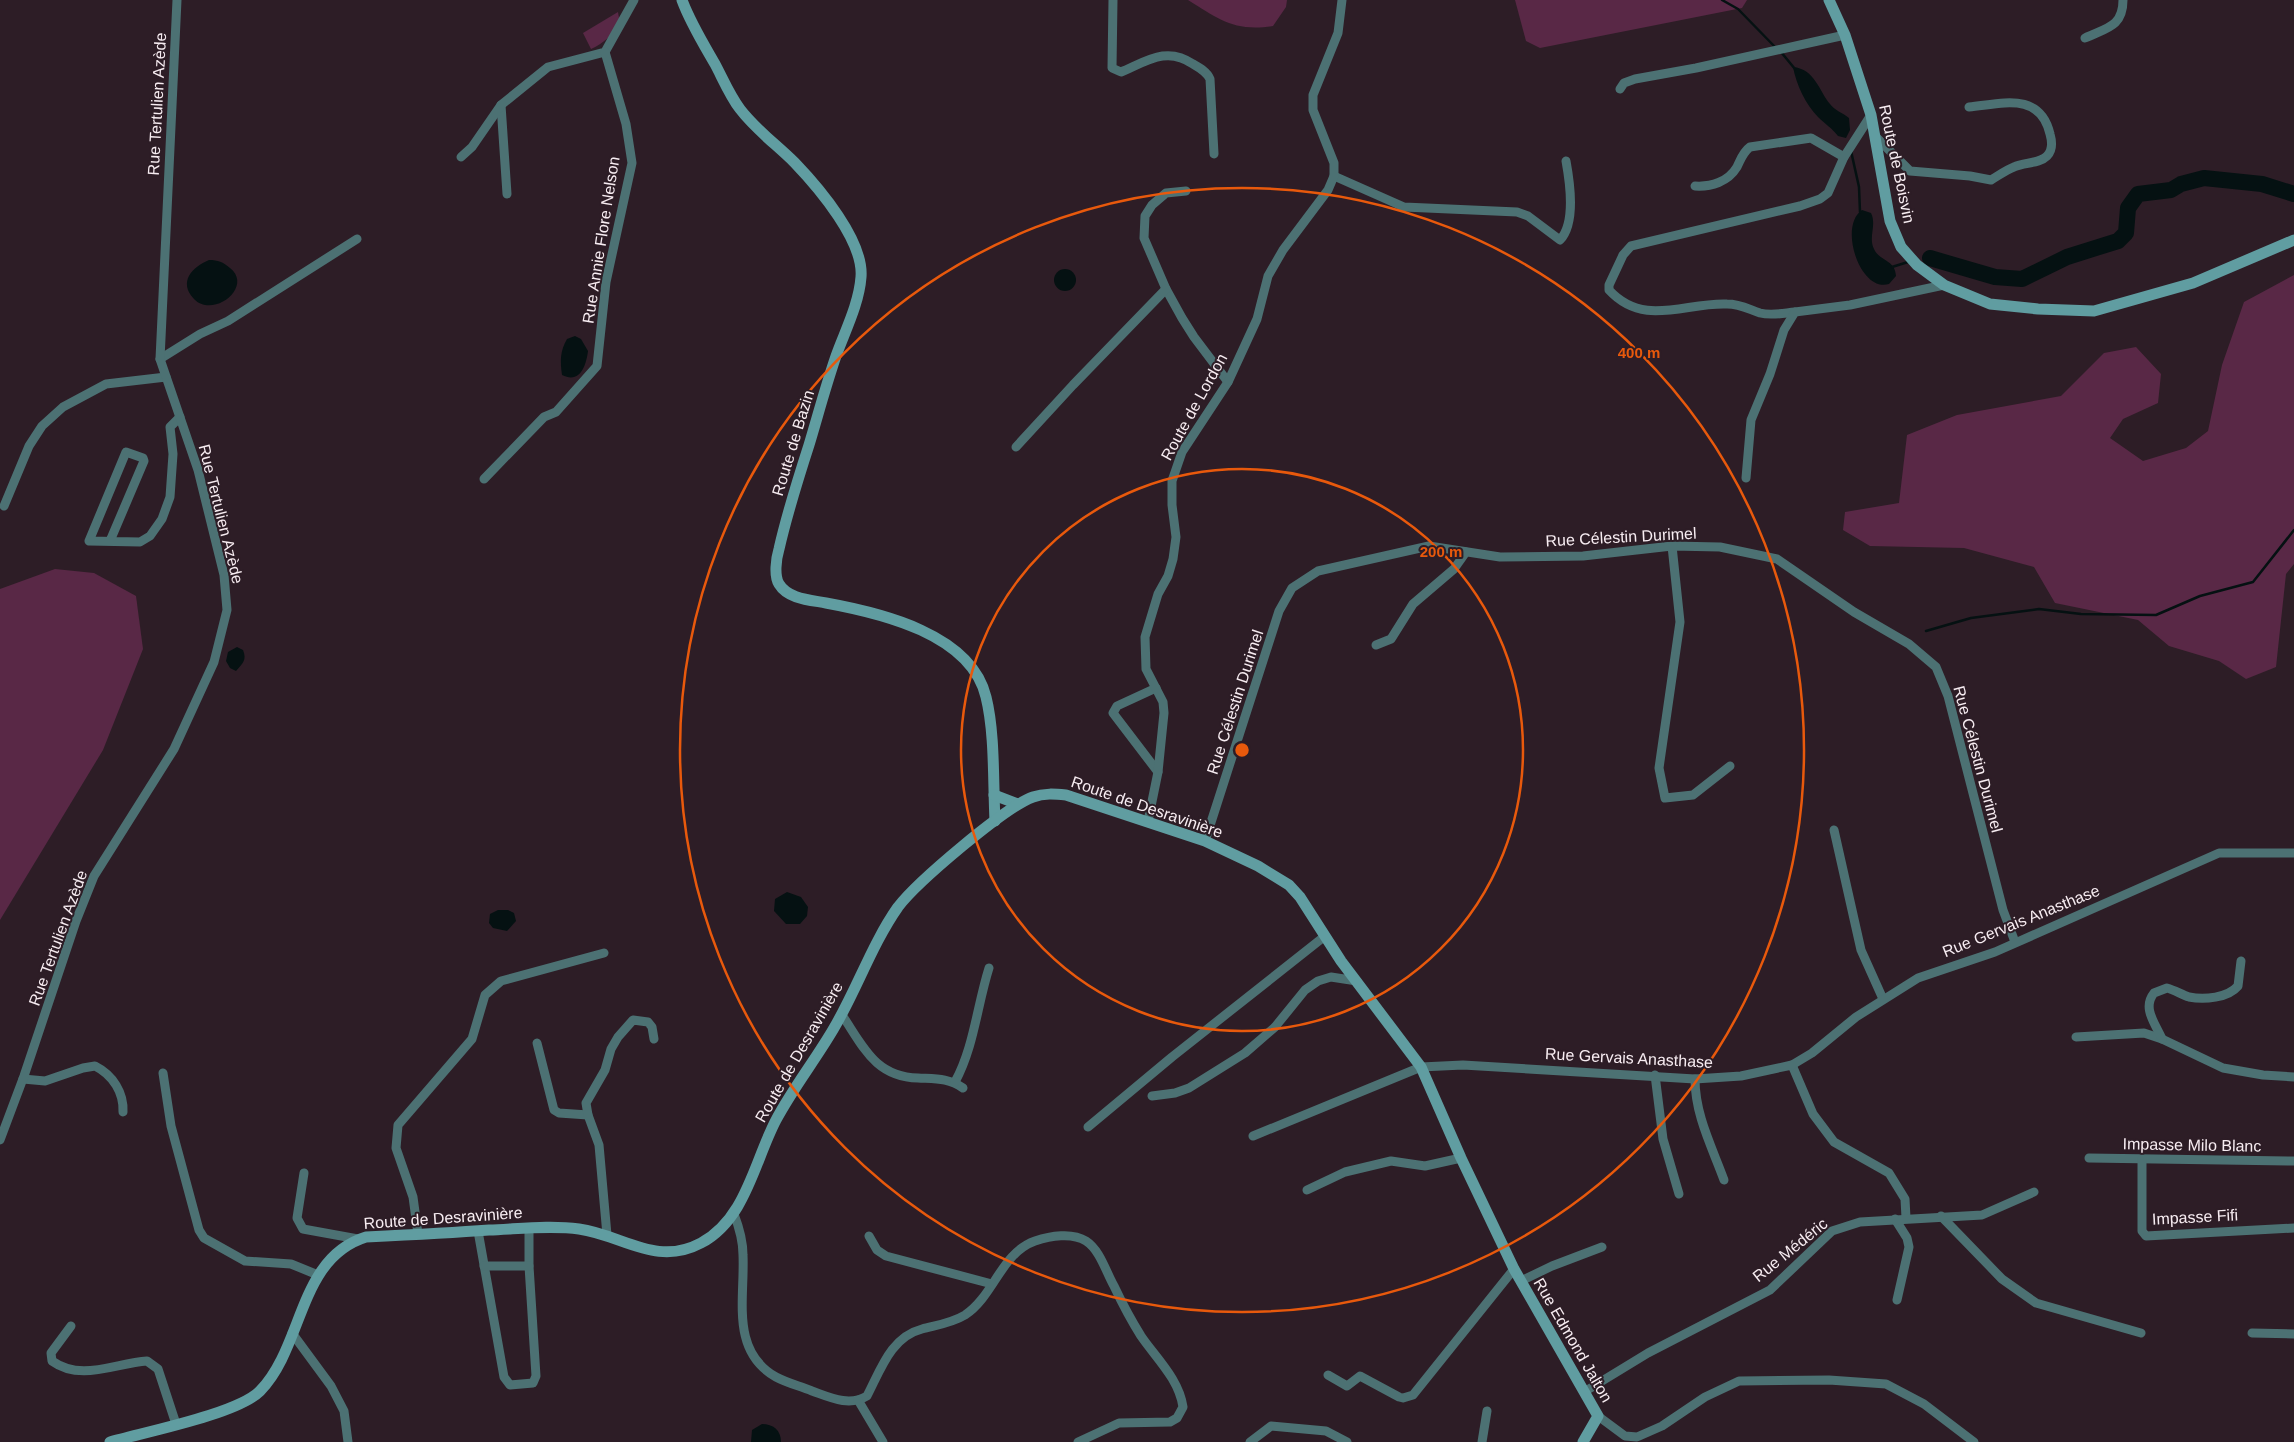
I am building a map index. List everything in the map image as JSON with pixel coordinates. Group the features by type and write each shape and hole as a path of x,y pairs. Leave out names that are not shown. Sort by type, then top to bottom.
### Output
{"street":[{"name":"Rue Tertulien Azède","path":"0,1140 23,1079 76,921 94,876 174,749 214,662 227,610 224,575 198,470 160,359 177,0"},
{"path":"461,157 477,141 501,105 548,67 605,52 634,0"},
{"name":"Route de Bazin","path":"682,0 739,108 756,127 795,162 820,190 853,240 860,261 862,275 858,297 835,358 778,551 778,582 783,589 796,597 848,607 903,623 949,645 967,660 978,677 987,699 990,719 996,821"},
{"path":"1113,0 1112,68 1121,72 1170,54 1181,56 1208,74 1210,79 1214,154"},
{"path":"1342,0 1338,33 1313,95 1313,110 1334,163 1334,176 1404,207 1517,212 1528,216 1560,240 1565,234 1571,192 1566,161"},
{"path":"2084,38 2118,21 2123,12 2123,0"},
{"name":"Route de Boisvin","path":"1831,1 1846,35 1871,115 1890,221 1901,247 1917,265 1944,285 1990,304 2038,309 2094,311 2193,282 2294,240"},
{"path":"1620,89 1624,83 1635,79 1713,65 1846,35"},
{"name":"Rue Annie Flore Nelson","path":"484,478 544,417 556,412 597,366 606,282 632,163 626,124 605,52"},
{"path":"1876,137 1910,170 1922,173 1970,176 1991,180 2015,166 2042,160 2050,151 2052,143 2050,131 2041,113 2035,108 2019,102 1969,107"},
{"path":"501,105 507,194"},
{"path":"1871,115 1844,157 1828,193 1820,199 1800,206 1630,246 1623,255 1609,285 1609,290 1622,301 1657,312 1720,303 1741,304 1760,313 1772,314 1850,305 1944,285"},
{"path":"1695,186 1707,186 1726,179 1733,173 1745,151 1750,147 1811,138 1844,157"},
{"name":"Route de Lordon","path":"1148,822 1158,772 1164,713 1163,702 1146,669 1145,637 1158,594 1168,576 1173,559 1176,537 1172,505 1172,481 1182,452 1228,382 1257,319 1268,276 1283,250 1328,190 1334,176"},
{"path":"1186,191 1166,193 1159,197 1145,216 1144,238 1166,289 1194,337 1228,382"},
{"path":"160,359 200,334 237,316 358,239"},
{"path":"1016,447 1166,289"},
{"path":"1746,478 1751,420 1770,374 1784,330 1795,312"},
{"path":"4,506 29,446 42,426 63,407 106,384 166,377"},
{"path":"110,541 144,461 143,458 126,452 89,539 91,542 140,542 150,536 162,519 170,497 173,454 170,427 180,418"},
{"name":"Rue Célestin Durimel","path":"1205,841 1279,611 1292,588 1318,571 1429,546 1500,557 1583,556 1672,546 1720,547 1777,559 1854,612 1909,644 1936,666 1948,696 2003,910 2015,942"},
{"path":"1672,546 1680,622 1660,768 1665,798 1693,795 1730,766"},
{"path":"1376,645 1391,639 1413,604 1454,570 1466,552"},
{"path":"1156,688 1117,706 1113,713 1158,772"},
{"name":"Route de Desravinière","path":"110,1442 231,1408 259,1392 268,1381 318,1275 343,1246 358,1239 529,1228 576,1228 607,1235 642,1250 662,1253 684,1250 702,1243 720,1230 734,1214 775,1122 842,1015 882,933 898,906 919,884 996,821 1018,804 1033,796 1047,794 1066,795 1205,841 1258,866 1289,885 1300,897 1357,981 1421,1067"},
{"path":"994,795 1018,804"},
{"path":"1834,830 1862,950 1883,999"},
{"name":"Rue Gervais Anasthase","path":"1253,1136 1421,1067 1463,1065 1695,1078 1741,1076 1792,1065 1812,1053 1856,1017 1918,978 2015,942 2219,853 2294,853"},
{"path":"1088,1127 1172,1057 1325,936"},
{"path":"418,1234 413,1197 396,1148 398,1125 472,1039 485,995 493,985 508,978 604,953"},
{"path":"2162,1039 2148,1011 2147,1004 2154,993 2167,988 2199,998 2226,994 2238,986 2241,961"},
{"path":"842,1015 873,1061 882,1068 906,1078 946,1079 959,1085 970,1048 980,997 989,968"},
{"path":"1152,1096 1175,1093 1189,1088 1245,1053 1280,1022 1305,990 1318,981 1331,978 1357,981"},
{"path":"607,1235 599,1145 588,1115 586,1103 605,1070 611,1049 626,1026 633,1020 648,1022 652,1028 654,1039"},
{"path":"2076,1037 2144,1034 2162,1039 2223,1068 2263,1075 2294,1077"},
{"path":"537,1043 554,1110 559,1113 588,1115"},
{"path":"1792,1065 1813,1114 1834,1142 1889,1173 1905,1199 1906,1218"},
{"path":"23,1079 45,1081 83,1068 95,1066 114,1080 122,1098 123,1112"},
{"name":"Rue Edmond Jalton","path":"1421,1067 1461,1158 1514,1269 1598,1416 1629,1439 1662,1426 1705,1397 1739,1382 1789,1380 1886,1384 1924,1404 1974,1442"},
{"path":"163,1073 171,1126 199,1230 204,1238 245,1261 291,1264 318,1275"},
{"path":"1655,1075 1663,1139 1679,1194"},
{"path":"1695,1078 1695,1094 1705,1133 1724,1180"},
{"path":"1307,1190 1345,1172 1391,1161 1425,1166 1461,1158"},
{"name":"Impasse Milo Blanc","path":"2089,1158 2294,1161"},
{"name":"Impasse Fifi","path":"2142,1159 2142,1231 2146,1236 2294,1228"},
{"path":"304,1173 297,1218 299,1224 304,1229 358,1239"},
{"name":"Rue Médéric","path":"1584,1392 1648,1353 1770,1290 1832,1231 1860,1222 1982,1215 2034,1192"},
{"path":"734,1214 743,1253 743,1324 746,1345 758,1363 776,1377 850,1402 867,1396 893,1346 905,1334 948,1323 966,1314 982,1300 992,1284 1020,1249 1033,1242 1055,1236 1074,1236 1084,1240 1097,1253 1141,1334 1178,1388 1183,1407 1177,1418 1170,1422 1119,1423 1078,1442"},
{"path":"1941,1216 2002,1279 2036,1303 2141,1333"},
{"path":"1895,1219 1907,1238 1909,1247 1897,1300"},
{"path":"478,1231 504,1377 510,1384 533,1383 536,1376 529,1266 529,1228"},
{"path":"869,1236 877,1250 886,1256 992,1284"},
{"path":"1521,1281 1552,1266 1602,1247"},
{"path":"484,1266 529,1266"},
{"path":"1328,1375 1347,1386 1360,1376 1399,1397 1408,1398 1413,1395 1514,1269"},
{"path":"71,1326 51,1353 52,1361 60,1367 80,1373 148,1361 158,1369 176,1424"},
{"path":"292,1333 331,1386 344,1411 348,1442"},
{"path":"2252,1333 2294,1334"},
{"path":"858,1400 883,1442"},
{"path":"1482,1442 1487,1411"},
{"path":"1583,1442 1598,1416"},
{"path":"1250,1442 1271,1426 1326,1431 1347,1442"}],"shaded area":[{"path":"1188,0 1287,0 1286,7 1273,26 1248,27 1218,18"},
{"path":"1515,0 1747,0 1742,8 1540,48 1526,41"},
{"path":"618,12 620,24 607,39 591,49 583,33"},
{"path":"1793,67 1807,72 1816,81 1832,106 1849,118 1850,130 1846,138 1838,136 1809,107 1796,80"},
{"path":"1862,210 1871,213 1873,218 1872,244 1874,249 1895,270 1896,276 1889,284 1879,284 1869,278 1861,269 1856,256 1852,243 1852,230 1855,218"},
{"path":"209,260 215,260 230,268 236,276 237,284 228,298 220,303 211,305 202,304 194,299 187,287 187,281 193,271"},
{"path":"1065,269 1073,272 1076,280 1073,288 1065,291 1057,288 1054,280 1057,272"},
{"path":"2294,275 2294,564 2286,574 2276,667 2246,679 2219,661 2169,646 2138,620 2055,603 2034,567 1964,548 1870,546 1843,530 1845,512 1899,503 1907,435 1957,415 2061,396 2104,353 2136,347 2161,374 2158,403 2123,419 2110,438 2143,461 2186,448 2208,431 2222,365 2244,302"},
{"path":"575,336 581,339 588,351 584,368 581,372 573,377 568,377 562,375 562,352 567,339"},
{"path":"55,569 94,573 136,596 143,649 103,750 0,920 0,589"},
{"path":"237,647 243,650 245,656 236,671 230,668 226,661 228,652"},
{"path":"787,892 801,897 808,907 807,916 800,924 786,924 774,911 775,899"},
{"path":"498,910 508,910 514,913 516,921 507,931 493,928 489,923 490,914"},
{"path":"762,1424 776,1428 780,1434 781,1442 751,1442 752,1430"}],"waterway":[{"path":"1722,0 1738,9 1777,49"},
{"path":"1781,52 1795,69"},
{"path":"1851,151 1859,187 1860,212"},
{"path":"1930,258 1995,277 2022,279 2067,257 2118,241 2126,233 2128,208 2138,194 2171,190 2181,184 2204,178 2262,184 2294,194"},
{"path":"1892,267 1908,262"},
{"path":"1926,631 1971,618 2039,609 2081,614 2156,615 2200,596 2253,582 2294,530"}]}
